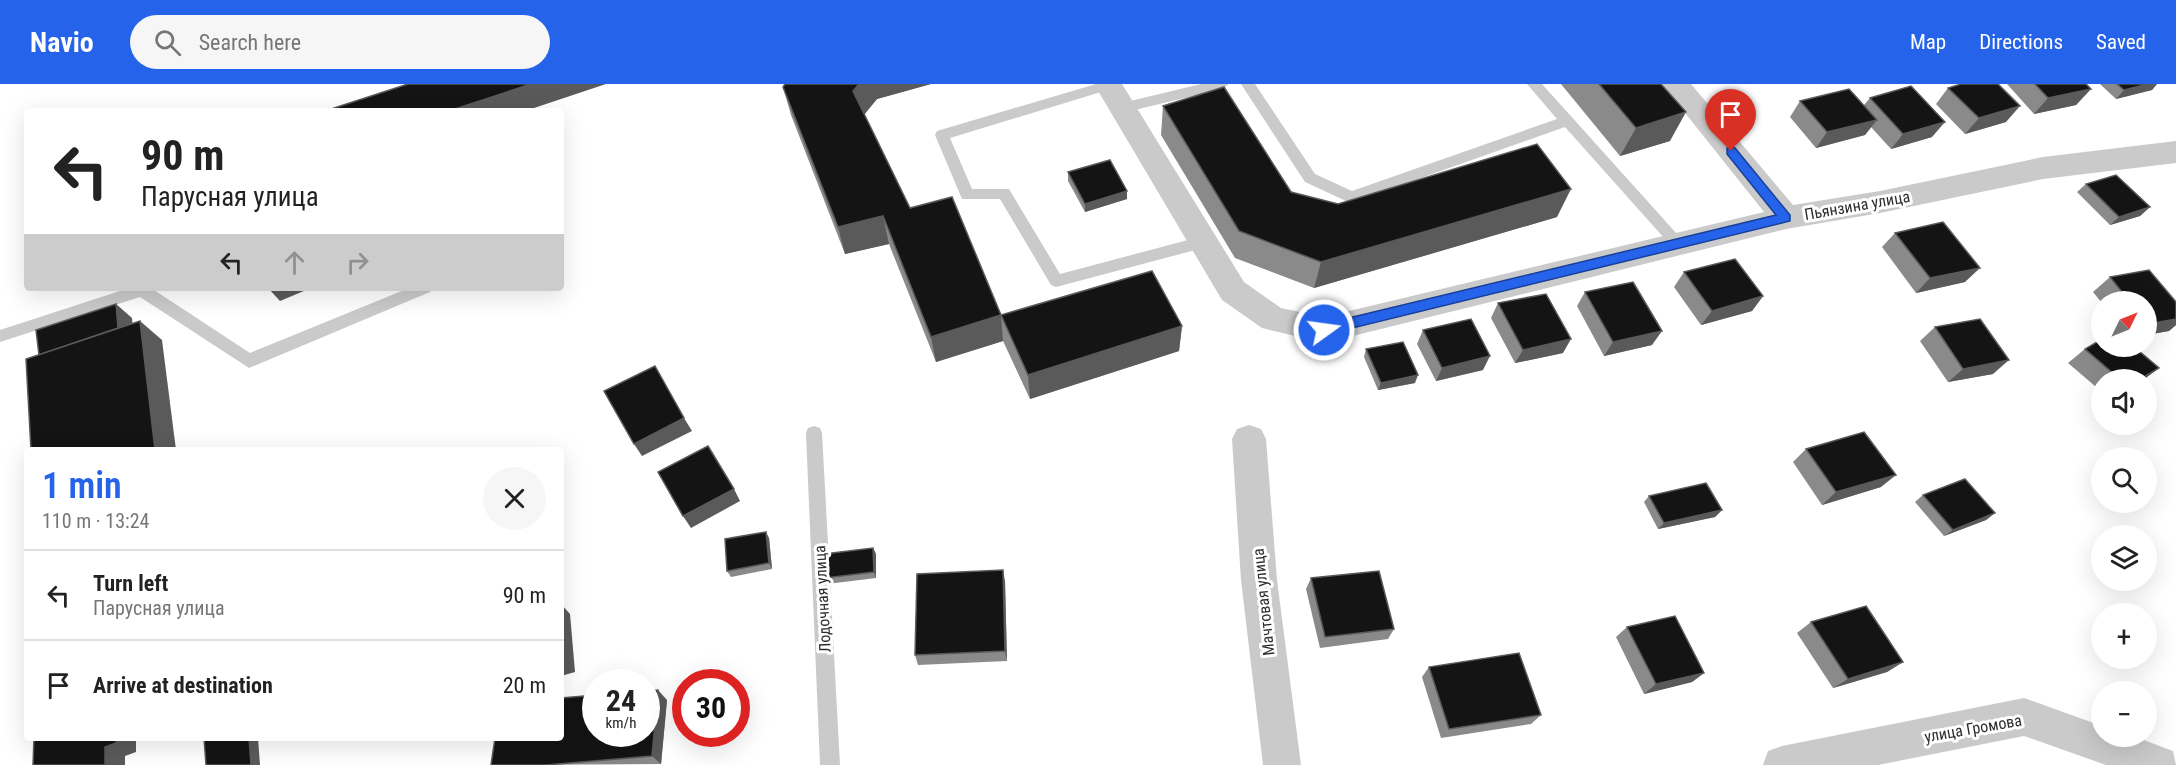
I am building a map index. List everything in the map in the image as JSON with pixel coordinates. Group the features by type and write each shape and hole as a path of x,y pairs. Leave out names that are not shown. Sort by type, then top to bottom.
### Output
{"street":[{"path":"1676,84 1786,218"},
{"path":"1113,92 1203,242"},
{"name":"Пьянзина улица","path":"1203,242 1233,291 1273,319 1324,330 1786,218 1880,202 2043,168 2176,152"},
{"name":"Мачтовая улица","path":"1249,439 1259,580 1282,765"},
{"name":"улица Громова","path":"1782,765 2024,717 2159,765"}],"lane":[{"path":"1203,242 1056,281 1004,193 966,195 942,135 1113,92 1222,84"},
{"path":"1248,84 1310,178 1352,197 1568,121"},
{"path":"1534,84 1677,244"},
{"path":"0,336 139,291"},
{"path":"144,291 249,361 418,291"},
{"name":"Лодочная улица","path":"814,433 830,765"}],"building":[{"path":"408,84 531,84 458,108 334,108"},
{"path":"785,84 859,84 853,91 910,208 952,197 1001,315 931,337 883,216 838,227 783,87"},
{"path":"1599,84 1661,84 1686,112 1636,128"},
{"path":"1961,84 1998,84 2020,106 1979,118 1948,88"},
{"path":"2035,84 2086,84 2091,89 2048,98"},
{"path":"2117,84 2148,84 2124,90"},
{"path":"1911,86 1945,122 1903,134 1870,98"},
{"path":"1224,87 1291,192 1338,204 1537,144 1571,189 1321,262 1239,231 1163,106"},
{"path":"1849,89 1877,120 1827,132 1800,101"},
{"path":"1110,160 1127,191 1085,204 1068,172"},
{"path":"2116,175 2150,207 2119,217 2086,184"},
{"path":"1943,222 1980,268 1930,278 1895,233"},
{"path":"1735,259 1763,296 1712,311 1684,272"},
{"path":"2149,270 2176,302 2176,319 2157,322 2157,291 2121,291 2110,277"},
{"path":"1152,271 1182,326 1028,375 1001,315"},
{"path":"1633,282 1662,331 1613,342 1585,292"},
{"path":"1546,294 1571,339 1523,350 1498,303"},
{"path":"116,304 118,328 39,355 36,330"},
{"path":"1471,319 1490,356 1442,368 1423,330"},
{"path":"1980,319 2009,360 1963,369 1935,327"},
{"path":"140,321 155,447 31,447 26,359"},
{"path":"1403,342 1418,375 1381,383 1366,349"},
{"path":"2091,345 2091,354 2085,349"},
{"path":"2094,357 2146,357 2159,368 2157,369 2108,369"},
{"path":"655,366 684,418 634,444 604,391"},
{"path":"1864,432 1896,475 1836,492 1806,449"},
{"path":"708,446 734,489 683,516 658,472"},
{"path":"1965,479 1995,513 1953,530 1923,495"},
{"path":"1706,483 1722,510 1664,523 1649,496"},
{"path":"766,532 769,563 727,571 725,539"},
{"path":"873,548 874,572 825,578 824,554"},
{"path":"1003,570 1005,651 915,655 917,574"},
{"path":"1379,571 1394,629 1325,637 1311,578"},
{"path":"1866,606 1903,662 1848,679 1811,622"},
{"path":"1675,616 1704,673 1656,684 1627,627"},
{"path":"1519,653 1541,715 1449,729 1429,667"},
{"path":"582,696 582,747 653,747 652,756 546,765 491,765 495,741 564,741 564,698"},
{"path":"34,741 116,741 105,747 105,765 33,765"},
{"path":"204,741 249,741 251,765 206,765"}],"route":[{"path":"1324,330 1786,218 1731,151"}]}
